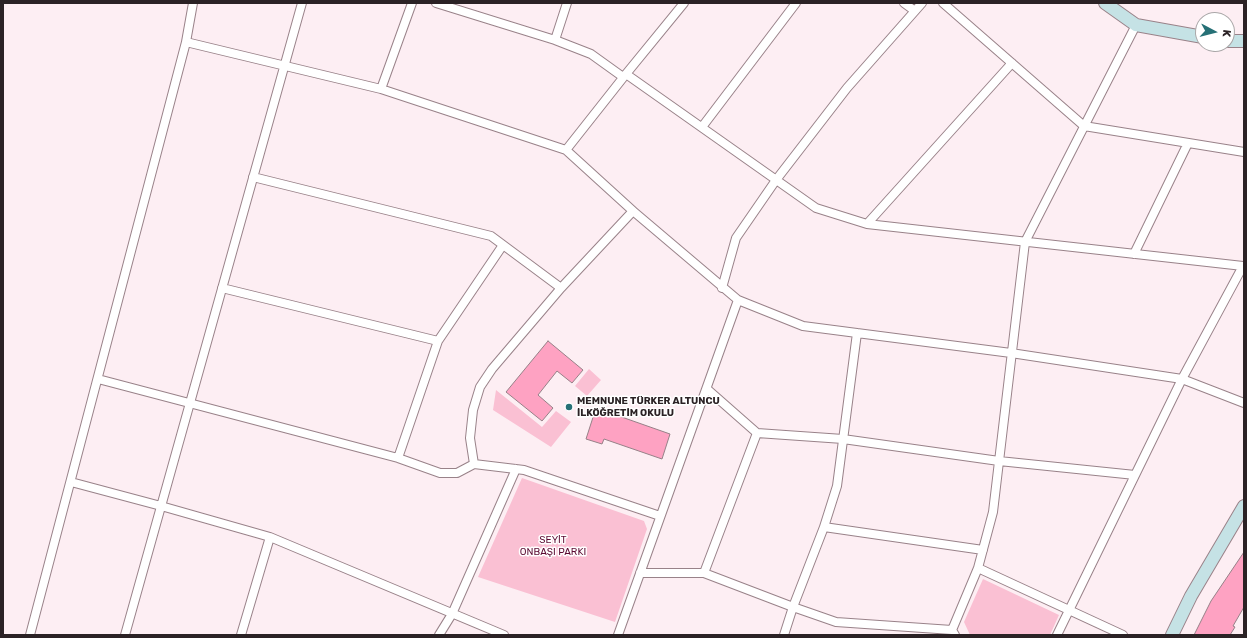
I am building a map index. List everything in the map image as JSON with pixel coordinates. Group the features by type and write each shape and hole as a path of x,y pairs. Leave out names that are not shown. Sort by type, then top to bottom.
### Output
{"street":[{"path":"30,635 186,42 193,3"},
{"path":"125,635 302,3"},
{"path":"381,89 412,3"},
{"path":"436,3 555,40 591,54 702,127 816,208 868,224 1134,254 1243,264 1182,379 1057,635"},
{"path":"462,11 465,3"},
{"path":"555,40 567,3"},
{"path":"566,150 684,3"},
{"path":"702,127 796,3"},
{"path":"904,3 915,11"},
{"path":"722,288 736,238 776,180 847,88 922,3"},
{"path":"943,3 1083,125 1244,152"},
{"path":"1105,3 1136,25 1195,36"},
{"path":"640,573 704,573 836,622 954,632 978,568 993,512 1025,242 1083,125 1136,25"},
{"path":"186,42 381,89 566,150 722,288 738,300 803,326 1011,353 1182,379 1244,403"},
{"path":"868,224 1012,63"},
{"path":"1134,254 1188,143"},
{"path":"253,177 491,236 561,288"},
{"path":"474,464 470,438 474,410 480,387 492,369 561,288 633,210"},
{"path":"398,458 438,340 503,245"},
{"path":"222,288 438,340"},
{"path":"618,635 738,300"},
{"path":"784,635 793,607 824,527 837,486 857,333"},
{"path":"98,379 398,458 440,474 457,473 474,464 524,470 660,516"},
{"path":"707,389 756,433 843,440 999,461 1135,475"},
{"path":"704,573 756,433"},
{"path":"439,635 452,614 516,469"},
{"path":"71,482 270,537 504,635"},
{"path":"1172,635 1191,596 1243,510"},
{"path":"824,527 983,550"},
{"path":"241,635 270,537"},
{"path":"978,568 1123,635"}],"green space":[{"path":"589,369 601,380 587,396 575,386"},
{"path":"496,390 542,427 556,411 571,422 551,447 493,410"},
{"name":"SEYİT ONBAŞI PARKI","path":"522,478 644,521 647,529 615,622 478,577"},
{"path":"983,579 1059,615 1050,635 970,635 964,622"}],"building":[{"path":"548,341 583,370 572,383 557,371 538,395 553,408 542,421 506,392"},
{"path":"596,408 670,434 662,459 604,439 602,444 586,439"},
{"path":"1244,552 1244,607 1233,626 1235,627 1230,635 1194,635 1211,601"}],"place":[{"name":"MEMNUNE TÜRKER ALTUNCU İLKÖĞRETİM OKULU","path":"569,407"}]}
